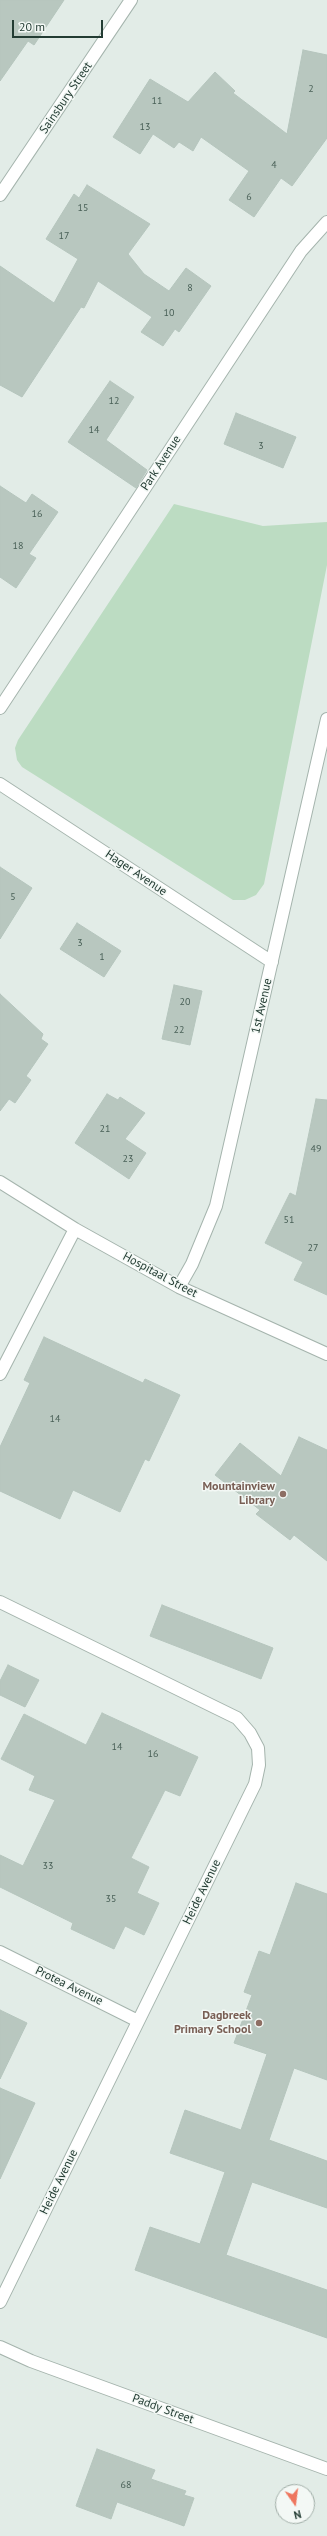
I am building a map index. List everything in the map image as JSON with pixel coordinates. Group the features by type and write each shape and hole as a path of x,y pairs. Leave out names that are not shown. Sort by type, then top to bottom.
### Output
{"street":[{"name":"Sainsbury Street","path":"0,195 131,0"},
{"name":"Park Avenue","path":"0,708 300,251 327,222"},
{"name":"1st Avenue","path":"180,1287 192,1264 216,1206 327,719"},
{"name":"Hager Avenue","path":"0,784 272,962"},
{"name":"Hospitaal Street","path":"0,1182 75,1229 180,1287 327,1354"},
{"path":"0,1374 75,1229"},
{"name":"Heide Avenue","path":"0,1602 237,1718 250,1733 258,1748 259,1765 254,1784 0,2302"},
{"name":"Protea Avenue","path":"0,1952 138,2021"},
{"name":"Paddy Street","path":"0,2347 31,2361 327,2469"}],"green space":[{"path":"174,504 263,526 327,522 327,565 264,884 256,895 245,900 233,900 22,767 17,760 15,748 18,740"}],"building":[{"path":"0,0 64,0 34,45 28,41 0,81"},
{"path":"303,50 327,55 327,138 292,186 281,178 254,217 229,200 249,171 201,137 193,151 179,142 174,148 153,134 140,154 113,137 150,79 188,102 215,72 235,91 233,93 287,134"},
{"path":"87,185 150,224 128,254 144,274 169,291 186,268 211,286 179,332 175,329 163,346 141,332 152,317 98,281 84,308 81,307 22,397 0,385 0,266 54,303 78,259 46,239 74,194 79,198"},
{"path":"110,381 134,397 106,440 147,470 136,488 68,442"},
{"path":"236,413 296,437 283,468 224,444"},
{"path":"0,486 26,503 32,494 58,512 29,554 36,558 16,588 0,577"},
{"path":"0,867 32,888 0,939"},
{"path":"77,923 121,951 104,977 60,949"},
{"path":"174,985 202,991 190,1045 162,1039"},
{"path":"0,994 43,1034 41,1039 48,1044 26,1076 31,1080 15,1103 9,1099 0,1111"},
{"path":"107,1094 118,1100 120,1097 145,1113 125,1139 146,1153 129,1179 75,1143"},
{"path":"316,1099 327,1100 327,1295 294,1280 303,1262 265,1243 290,1193 296,1196"},
{"path":"44,1337 143,1383 145,1379 180,1395 149,1461 145,1459 120,1512 73,1490 60,1519 0,1491 0,1447 30,1383 24,1380"},
{"name":"Mountainview Library","path":"299,1437 327,1450 327,1561 294,1535 290,1540 256,1514 260,1510 215,1475 240,1443 281,1476"},
{"path":"162,1605 273,1648 261,1679 150,1636"},
{"path":"8,1665 39,1680 25,1707 0,1695 0,1681"},
{"path":"102,1713 198,1757 180,1796 165,1790 131,1858 149,1867 137,1893 159,1903 144,1935 125,1926 114,1949 71,1929 73,1923 0,1887 0,1855 23,1866 55,1800 29,1790 35,1776 1,1759 24,1714 86,1745"},
{"path":"296,1883 327,1894 327,2080 294,2068 269,2140 327,2161 327,2208 252,2182 226,2255 327,2290 327,2338 135,2270 150,2227 200,2244 225,2172 170,2153 185,2110 241,2130 267,2054 234,2043 252,1995 244,1992 259,1951 270,1955"},
{"path":"0,2010 27,2023 0,2079"},
{"path":"0,2088 35,2103 0,2179"},
{"path":"97,2449 155,2470 151,2479 186,2491 184,2495 194,2498 184,2526 117,2502 111,2519 76,2506"}],"place":[{"name":"Mountainview Library","path":"283,1494"},
{"name":"Dagbreek Primary School","path":"259,2023"}]}
